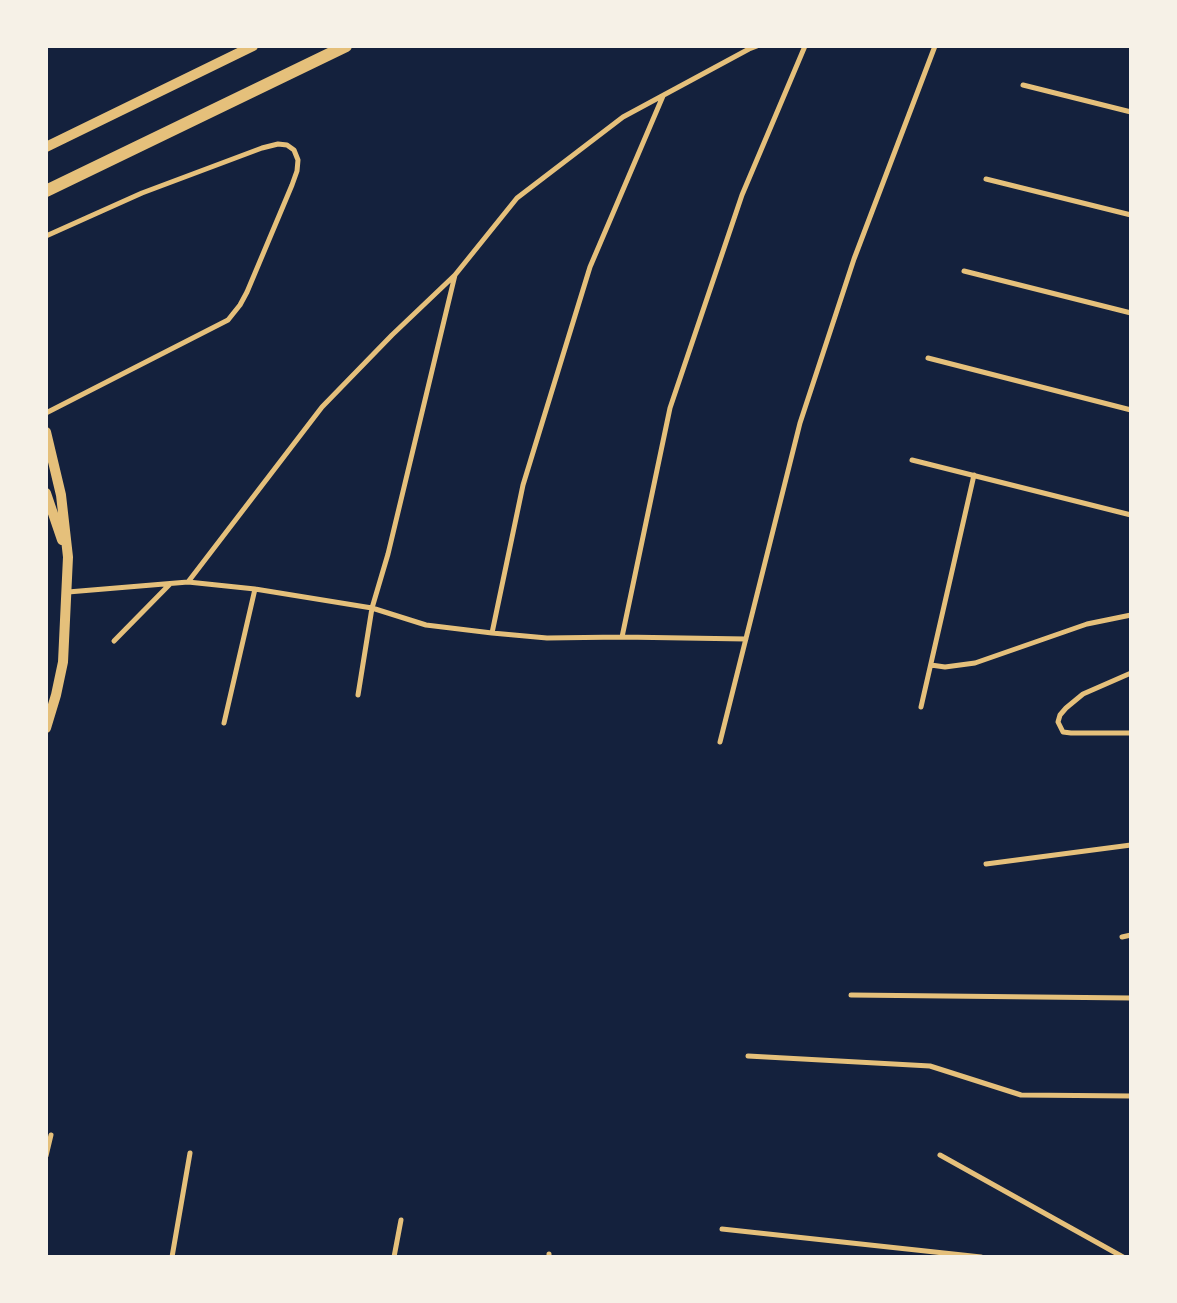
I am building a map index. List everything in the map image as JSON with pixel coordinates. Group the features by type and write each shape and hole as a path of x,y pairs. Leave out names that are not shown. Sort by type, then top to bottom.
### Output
{"main road":[{"path":"46,147 253,46"},
{"path":"46,191 346,46"},
{"path":"46,432 61,495 68,557 68,592 63,662 46,728"},
{"path":"46,494 68,557"}],"street":[{"path":"188,582 322,406 455,275 517,198 623,117 757,46"},
{"path":"622,637 670,408 742,195 805,46"},
{"path":"720,742 800,423 854,259 936,46"},
{"path":"1023,85 1131,112"},
{"path":"492,633 523,485 590,267 664,95"},
{"path":"46,236 142,193 262,148 278,144 287,145 294,150 298,160 297,171 292,185 247,292 240,305 228,320 46,413"},
{"path":"986,179 1131,215"},
{"path":"964,271 1131,313"},
{"path":"358,695 372,608 388,554 455,275"},
{"path":"928,358 1131,410"},
{"path":"912,460 1131,515"},
{"path":"921,707 974,475"},
{"path":"68,592 188,582 255,589 372,608 426,625 492,633 547,638 622,637 746,640"},
{"path":"114,641 170,584"},
{"path":"224,723 255,589"},
{"path":"931,665 946,667 975,663 1087,624 1131,615"},
{"path":"1131,673 1083,694 1060,714 1058,722 1063,732 1131,733"},
{"path":"986,864 1131,845"},
{"path":"1122,936 1131,936"},
{"path":"851,995 1131,998"},
{"path":"748,1056 930,1066 1021,1095 1131,1096"},
{"path":"46,1156 51,1134"},
{"path":"172,1257 190,1153"},
{"path":"940,1155 1123,1257"},
{"path":"394,1257 401,1220"},
{"path":"722,1229 981,1257"}]}
